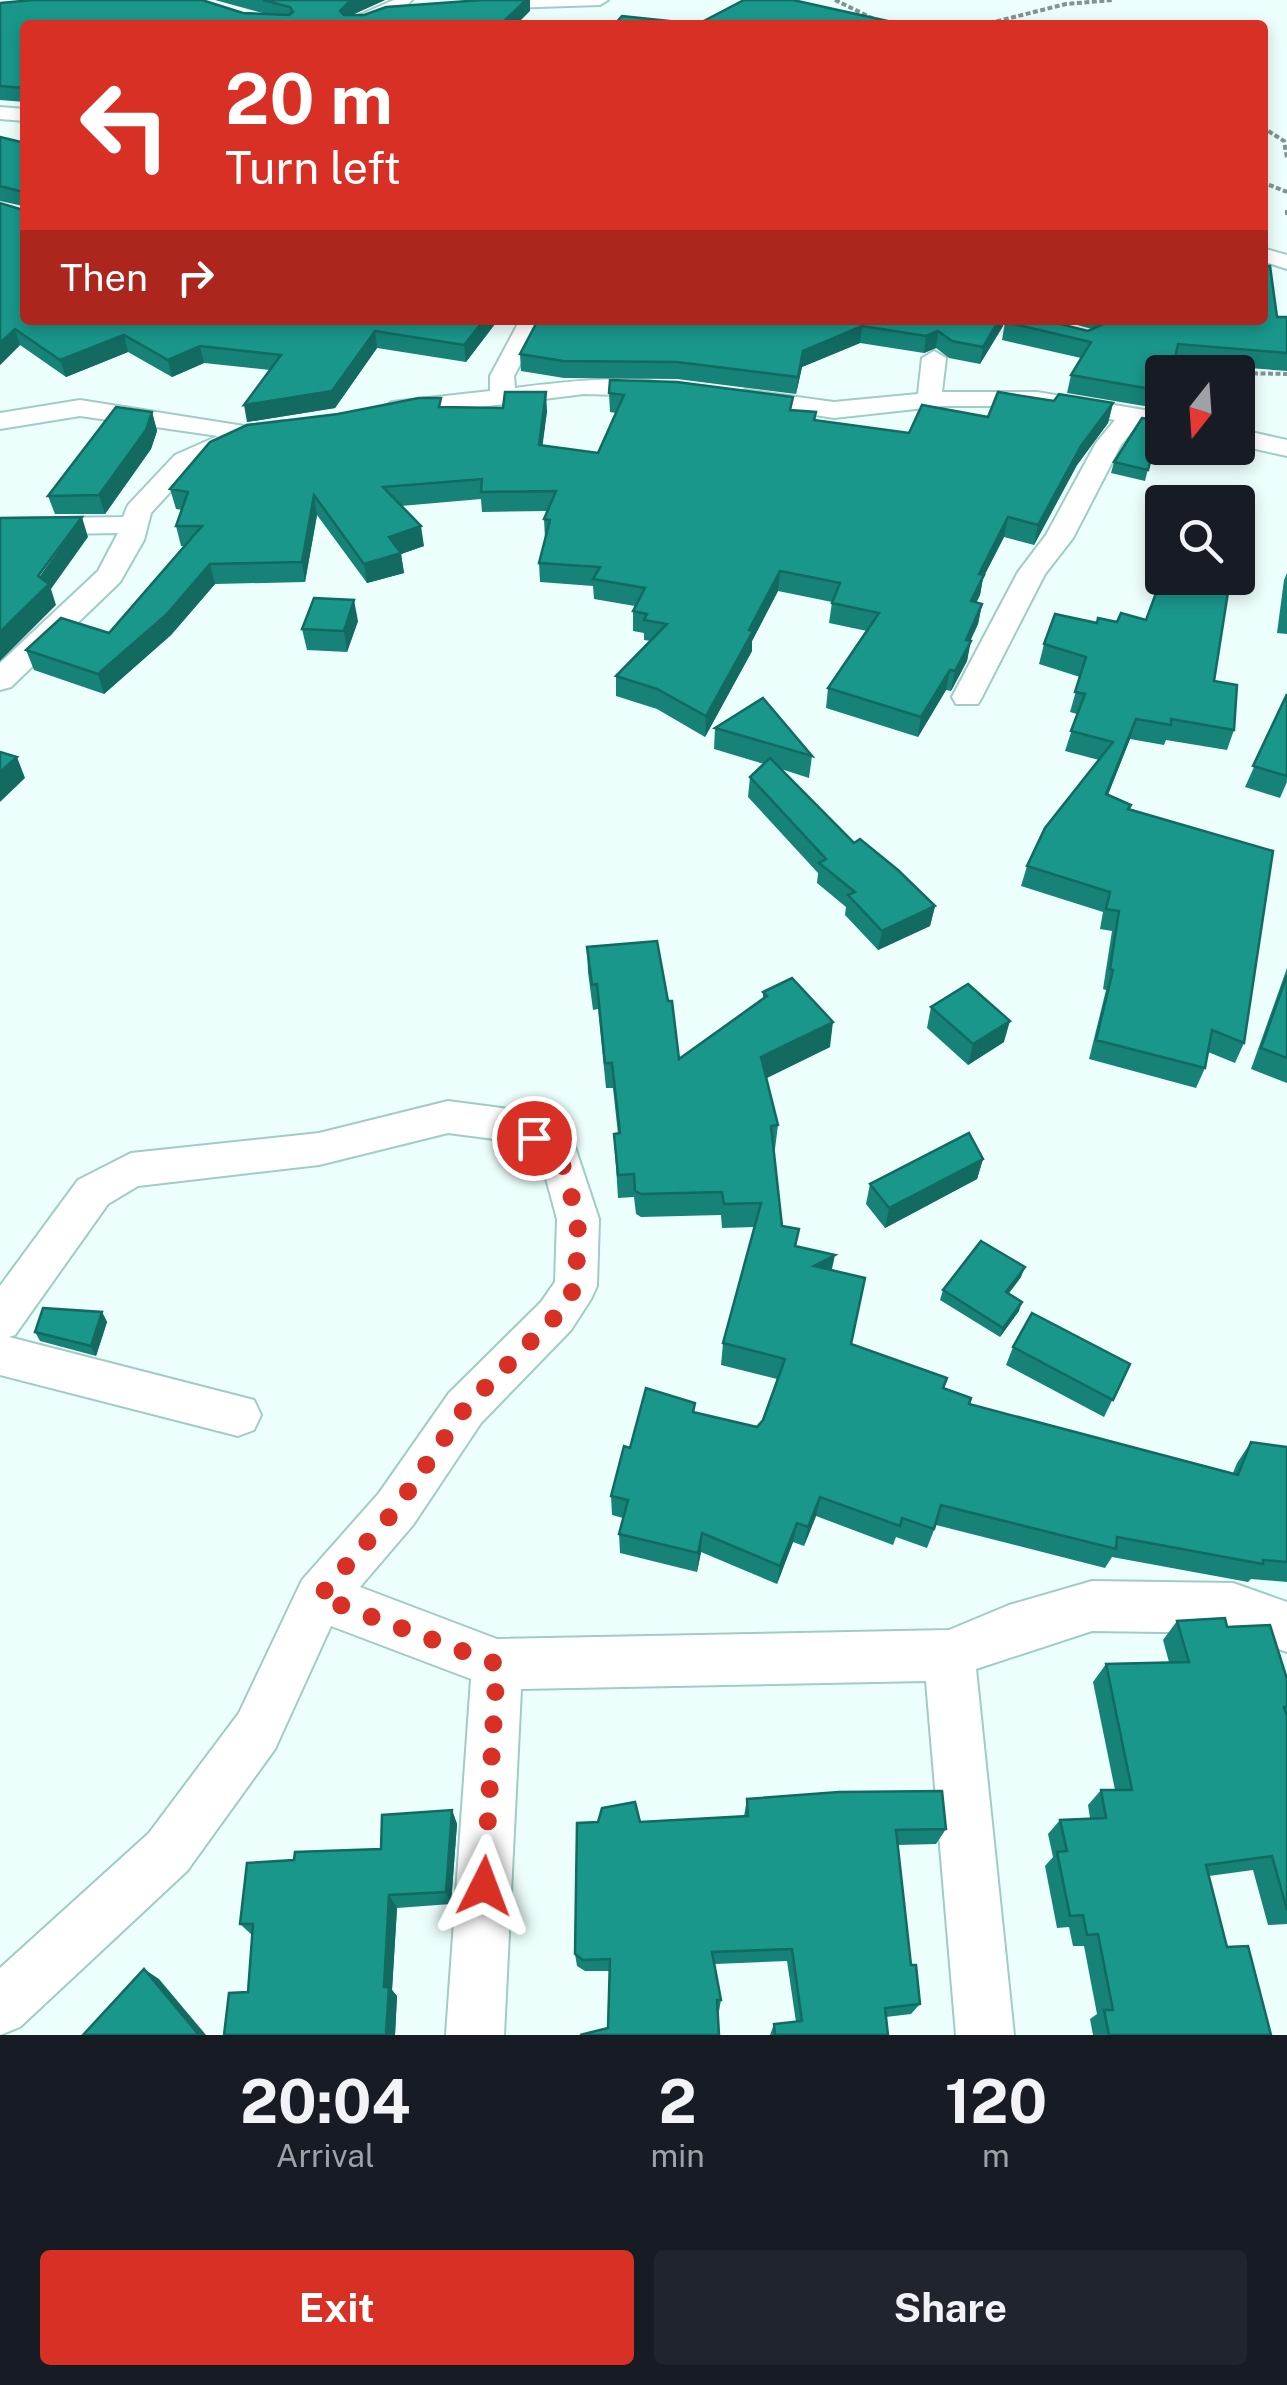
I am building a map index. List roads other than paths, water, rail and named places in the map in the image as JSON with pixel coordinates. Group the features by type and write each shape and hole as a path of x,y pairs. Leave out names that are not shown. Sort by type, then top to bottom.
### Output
{"street":[{"path":"467,6 600,0"},
{"path":"364,20 405,7"},
{"path":"503,396 502,376 529,325"},
{"path":"932,400 928,387 934,358"},
{"path":"370,415 454,399 584,387 678,390"},
{"path":"712,394 834,410 932,400 1038,399 1145,417"},
{"path":"0,421 80,408 244,434"},
{"path":"967,698 1032,572 1060,538 1109,442 1132,414"},
{"path":"0,680 110,576 138,511 184,462 244,434 304,426"},
{"path":"1255,440 1287,448"},
{"path":"0,528 134,525"},
{"path":"0,1321 92,1192 131,1170 320,1149 448,1117 509,1125 558,1150 578,1219 576,1286 556,1316 465,1408 396,1509 319,1597 257,1731 168,1852 0,2007"},
{"path":"0,1355 238,1415"},
{"path":"319,1597 497,1664 949,1655 1009,1630 1092,1606 1233,1608 1287,1628"},
{"path":"949,1655 985,2035"},
{"path":"476,2035 497,1664"}]}
